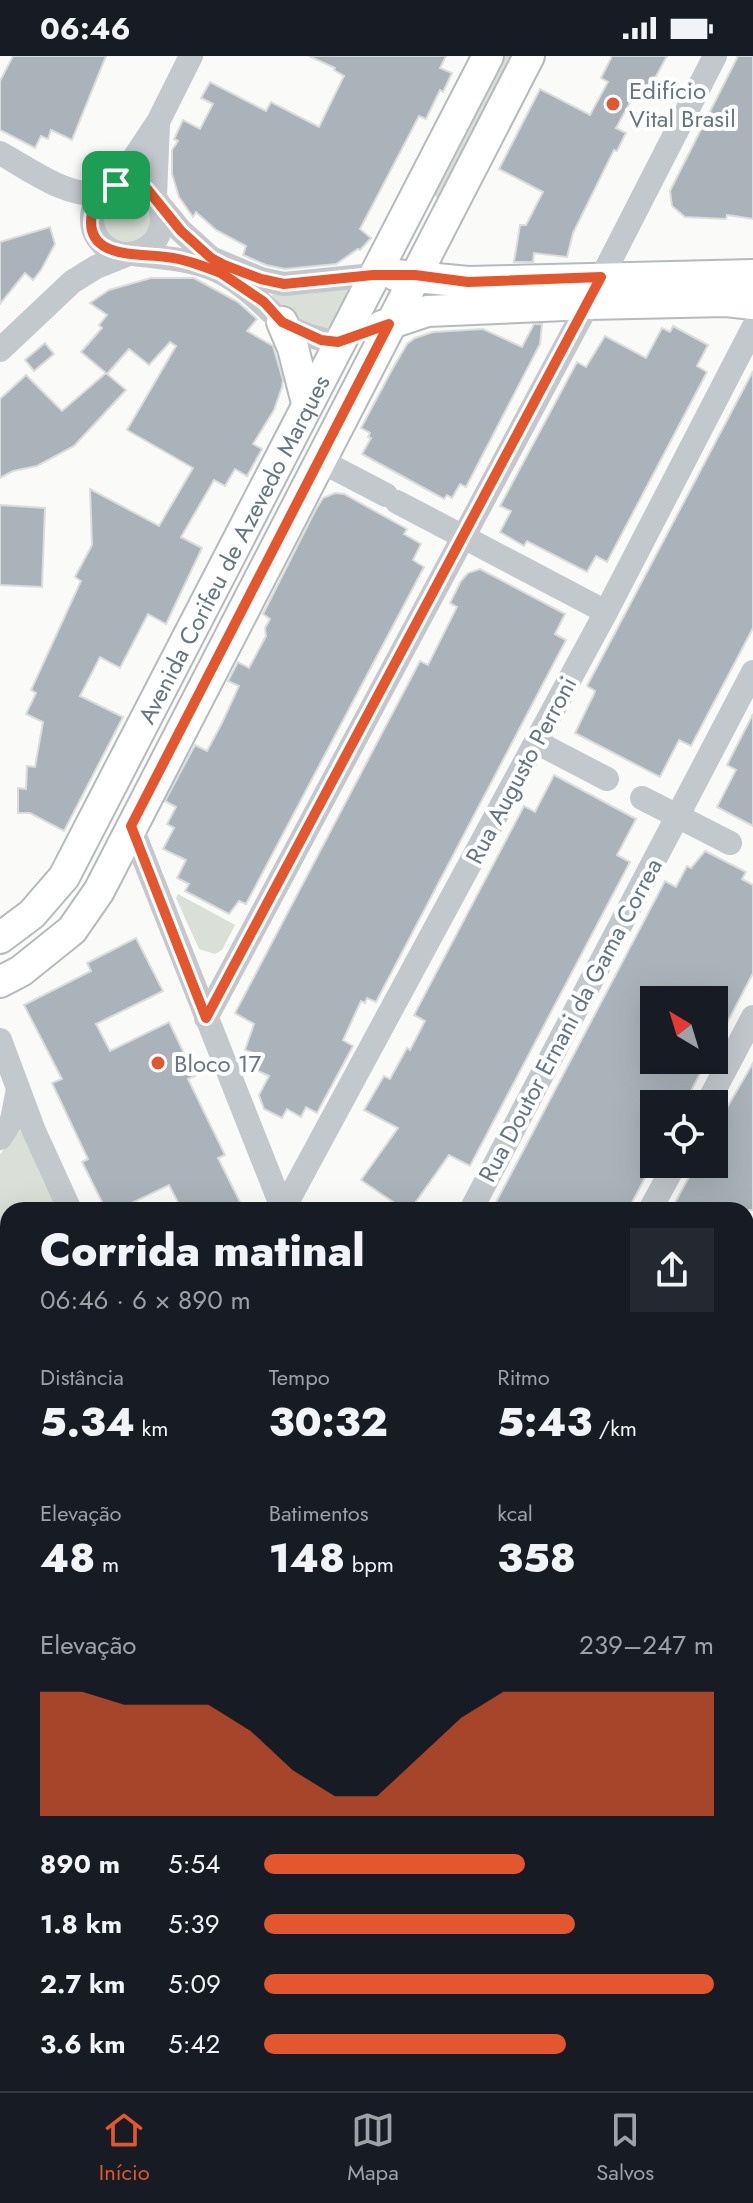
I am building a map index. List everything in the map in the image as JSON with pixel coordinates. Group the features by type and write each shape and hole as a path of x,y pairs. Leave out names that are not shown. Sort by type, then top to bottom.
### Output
{"main road":[{"name":"Avenida Corifeu de Azevedo Marques","path":"0,938 32,914 64,877 488,56"},
{"name":"Avenida Corifeu de Azevedo Marques","path":"0,982 21,971 72,930 99,891 529,56"},
{"path":"438,229 439,238 451,261 468,282"},
{"path":"373,275 415,275 468,282 753,304"},
{"path":"338,342 427,311 544,306 594,290 753,275"},
{"path":"282,322 293,348 307,403"}],"street":[{"path":"72,282 85,256 92,211 158,122 191,56"},
{"path":"206,1018 565,347 715,56"},
{"path":"0,350 72,282 96,267 145,250 154,242 163,220 158,202 158,122"},
{"path":"0,153 51,181 81,193 137,185 158,202 190,241 264,302 282,322 321,340 338,342"},
{"path":"51,181 92,223 104,246 114,252 167,257 284,284 373,275"},
{"path":"544,306 561,331 565,347"},
{"name":"Rua Augusto Perroni","path":"287,1202 606,612 753,328"},
{"path":"319,460 606,612"},
{"name":"Rua Doutor Ernani da Gama Correa","path":"475,1202 753,672"},
{"path":"536,742 607,779"},
{"path":"642,798 730,843"},
{"path":"131,826 280,1202"},
{"path":"716,1090 747,1043 753,1017"},
{"path":"0,1040 34,1131 66,1202"},
{"path":"0,1138 12,1120 18,1087"},
{"path":"654,1202 667,1178"}],"shaded area":[{"path":"503,56 513,56 439,198 431,194"},
{"path":"129,193 148,200 155,219 148,238 129,245 110,238 103,219 110,200"},
{"path":"353,282 329,331 292,317 269,300 277,288"},
{"path":"178,894 235,925 222,950 215,954 199,949 176,898"},
{"path":"24,1126 54,1202 0,1202 0,1154"}],"building":[{"path":"13,56 106,56 72,140 51,130 48,139 41,136 35,148 0,130 0,81"},
{"path":"309,56 446,56 440,68 452,73 426,119 419,116 360,229 371,238 360,250 336,264 285,269 243,255 246,246 216,230 196,212 193,217 179,197 172,174 172,150 178,141 174,139 183,120 200,129 213,104 201,98 210,82 266,111 271,102 319,127 344,76 335,68"},
{"path":"612,56 667,56 643,100 634,95 616,128 626,133 617,151 614,150 573,233 567,257 534,253 533,262 514,262 520,225 526,225 543,192 499,169 540,89 590,115 608,82 601,78"},
{"path":"738,56 753,56 753,219 727,215 726,219 685,217 672,206 670,191"},
{"path":"50,227 55,244 41,270 33,280 25,273 0,304 0,242"},
{"path":"151,278 194,278 238,302 257,319 247,331 273,346 283,380 282,387 274,410 253,444 262,449 247,476 235,469 225,486 214,480 181,537 202,548 166,624 148,614 120,668 100,657 80,696 123,717 64,831 30,813 18,813 18,788 26,789 27,766 35,767 43,722 26,714 36,693 31,690 81,581 75,577 92,545 90,489 159,526 193,468 127,430 176,346 170,342 149,365 129,349 107,374 126,390 74,446 37,466 13,471 0,478 0,399 26,375 62,411 106,373 81,352 102,328 99,325 107,315 90,303 109,290"},
{"path":"534,324 542,324 540,344 466,487 460,484 452,498 447,495 444,499 362,454 371,438 368,437 370,433 361,428 407,344 433,332 483,329 522,347"},
{"path":"673,326 708,345 697,366 707,372 607,562 596,556 587,572 527,541 524,546 500,532 511,511 500,506 577,362 586,367 605,336 646,358 662,328 670,332"},
{"path":"45,343 54,354 34,371 25,360"},
{"path":"753,371 753,628 691,746 679,740 660,777 575,733 595,691 587,686"},
{"path":"335,493 344,494 407,529 404,534 421,544 413,560 424,567 246,904 239,901 229,914 185,891 189,884 177,878 186,860 163,849 174,828 167,824 176,807 165,801 195,745 207,751 239,686 228,681 238,662 249,668 266,636 265,628 270,619 263,614 316,509 323,498"},
{"path":"0,505 45,508 42,587 0,585"},
{"path":"480,569 565,614 555,634 566,640 376,1002 367,998 365,1003 361,1001 343,1040 353,1046 317,1113 306,1107 301,1117 287,1109 282,1118 264,1109 259,1095 269,1076 254,1069 261,1056 245,1050 254,1024 235,1013 420,661 428,665 457,607 450,603 461,581 468,573"},
{"path":"753,714 753,826 717,807 736,770 727,765"},
{"path":"554,775 636,819 617,855 630,862 470,1166 449,1155 416,1202 393,1202 361,1180 398,1128 364,1110 384,1076 390,1079 407,1048 410,1050 425,1021 414,1015 524,806 535,812"},
{"path":"705,851 746,872 742,879 753,885 753,973 728,1021 728,986 640,986 640,1074 700,1074 691,1090 640,1090 640,1178 645,1178 632,1202 496,1202 665,881 676,887 687,866 691,868"},
{"path":"136,938 163,991 96,1024 110,1051 169,1022 195,1076 188,1079 225,1155 218,1158 240,1202 178,1202 169,1185 134,1202 102,1202 82,1162 88,1159 52,1083 62,1079 24,1005 91,971 87,963"},
{"path":"753,1063 753,1202 675,1202 688,1178 728,1178 728,1106"}],"place":[{"name":"Edifício Vital Brasil","path":"613,104"},
{"name":"Bloco 17","path":"158,1063"}],"route":[{"path":"116,185 96,202 92,225 104,246 126,255 167,257 193,262 221,273 224,265 284,284 373,275 415,275 468,282 601,277 206,1018 131,826 389,324 338,342 321,340 282,322 264,302 221,273 224,265 190,241 147,189 127,183 116,185"}]}
